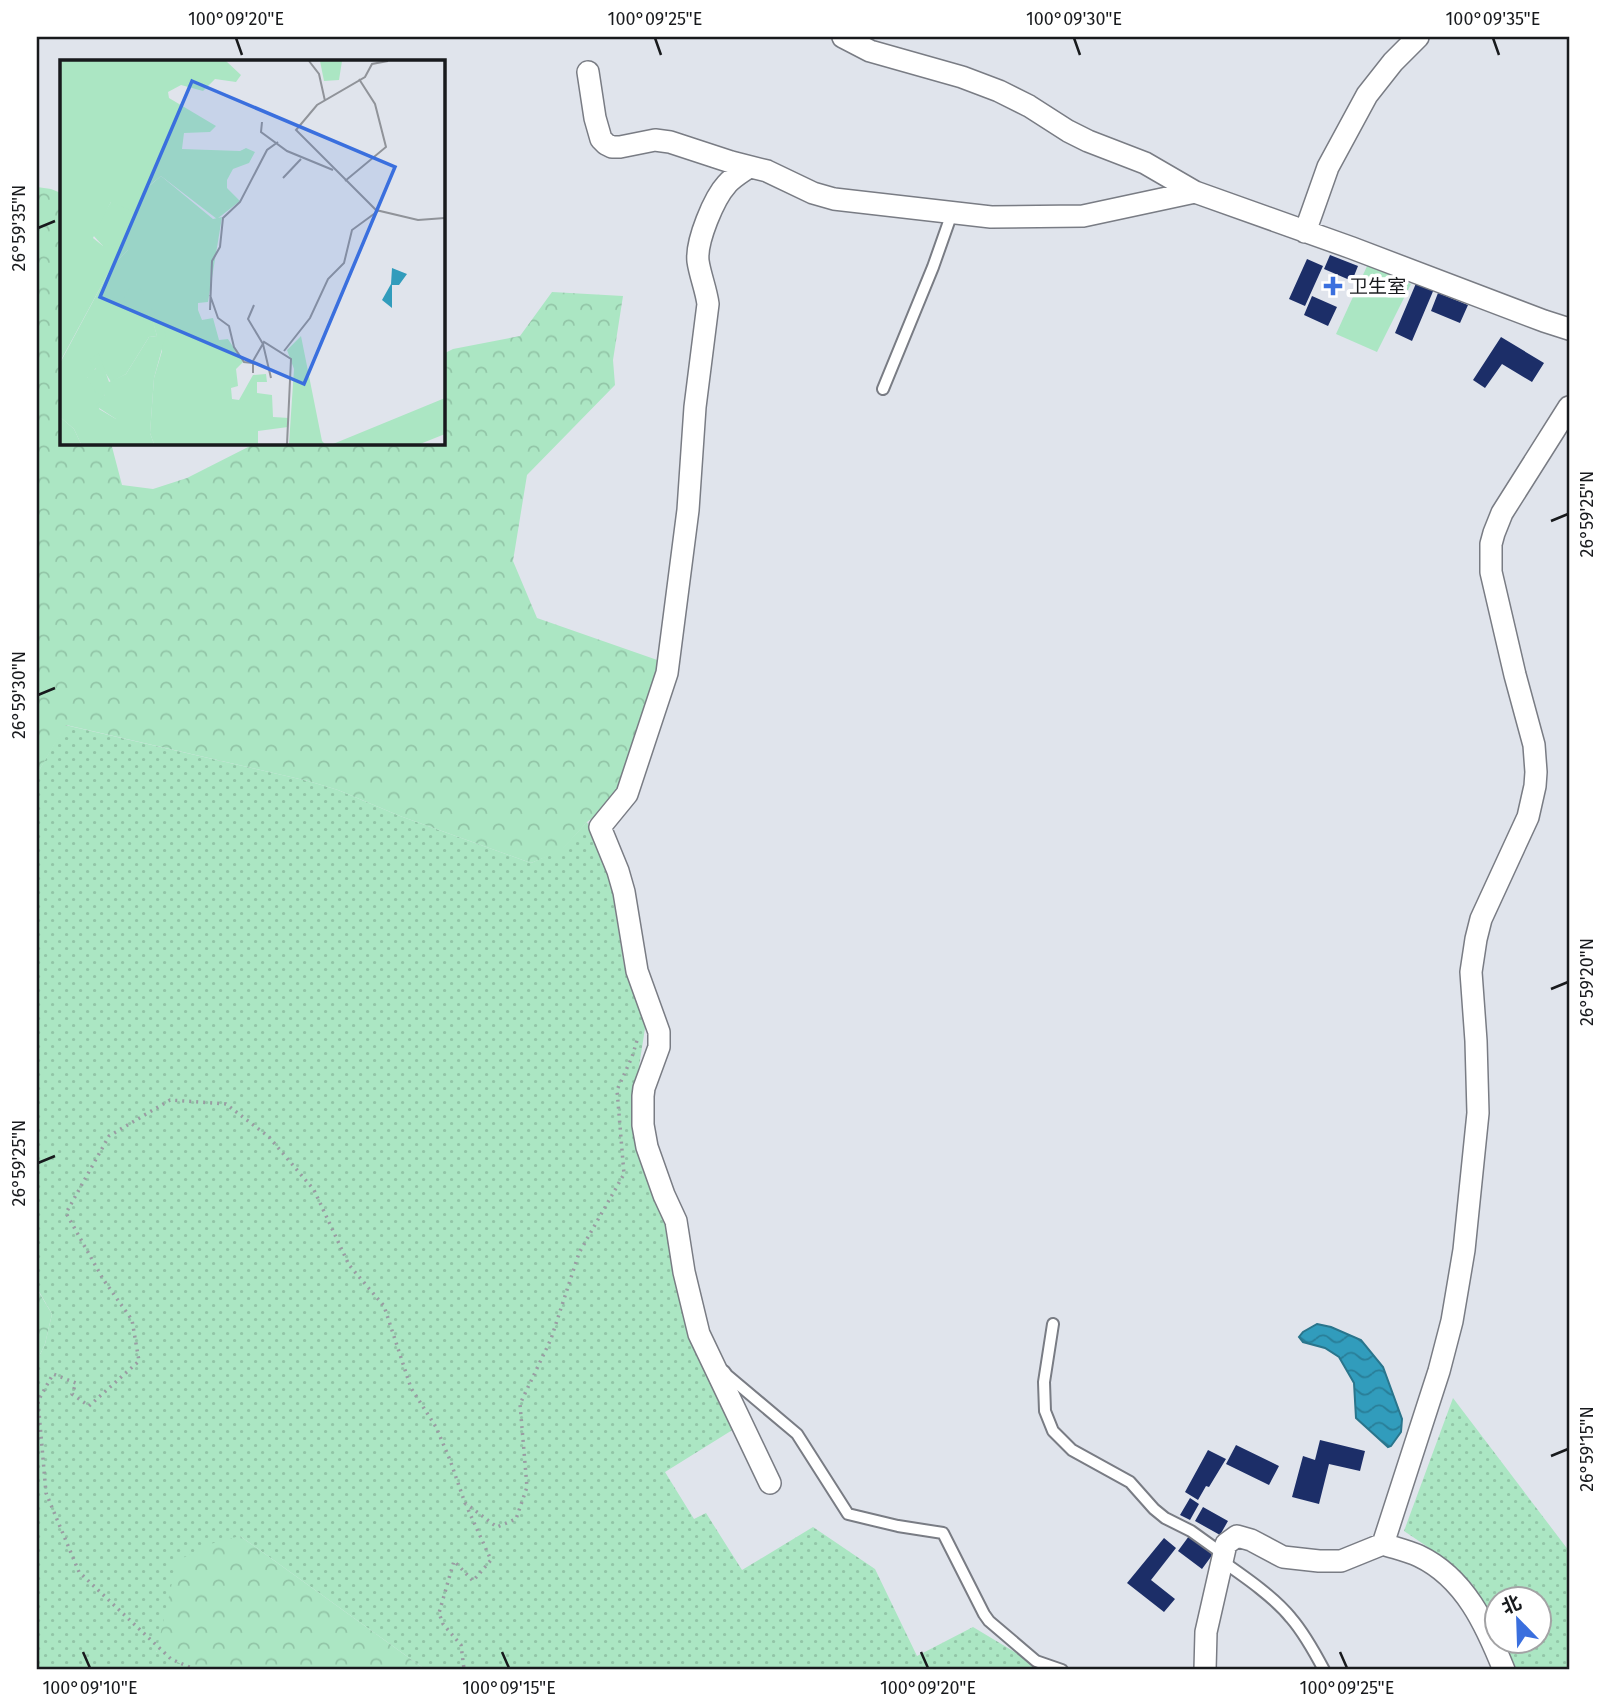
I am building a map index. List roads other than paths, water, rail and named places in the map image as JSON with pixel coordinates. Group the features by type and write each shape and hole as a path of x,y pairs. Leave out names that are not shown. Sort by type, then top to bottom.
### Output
{"street":[{"path":"843,37 870,51 999,90 1078,136 1145,163 1195,192 1569,329"},
{"path":"1305,232 1328,167 1367,95 1418,37"},
{"path":"587,72 595,117 601,139 606,144 620,147 655,140 670,142 766,171 813,193 834,199 991,217 1083,216 1195,192"},
{"path":"749,167 728,183 716,199 698,247 698,262 708,304 695,407 688,510 667,673 627,794 600,827 618,871 637,971 659,1032 659,1046 644,1088 643,1125 647,1147 676,1221 684,1272 701,1340 770,1483"},
{"path":"1383,1544 1439,1371 1452,1321 1465,1250 1478,1113 1471,972 1476,939 1481,919 1528,817 1535,786 1534,745 1491,572 1491,544 1502,513 1569,407"},
{"path":"1205,1670 1206,1632 1226,1544 1237,1536 1251,1540 1283,1557 1319,1561 1341,1561 1383,1544 1419,1556 1443,1571 1464,1592 1479,1616 1504,1670"}],"lane":[{"path":"883,389 952,213"},
{"path":"1053,1324 1044,1382 1045,1411 1053,1431 1072,1450 1130,1482 1154,1509 1191,1531 1292,1618 1324,1670"},
{"path":"701,1340 727,1376 797,1434 848,1514 943,1533 989,1621 1036,1661 1062,1670"}],"water":[{"path":"1317,1324 1361,1340 1383,1367 1402,1419 1401,1432 1391,1446 1388,1447 1356,1418 1354,1383 1339,1357 1325,1348 1303,1342 1299,1337"}],"place":[{"name":"卫生室","path":"1333,286"}]}
